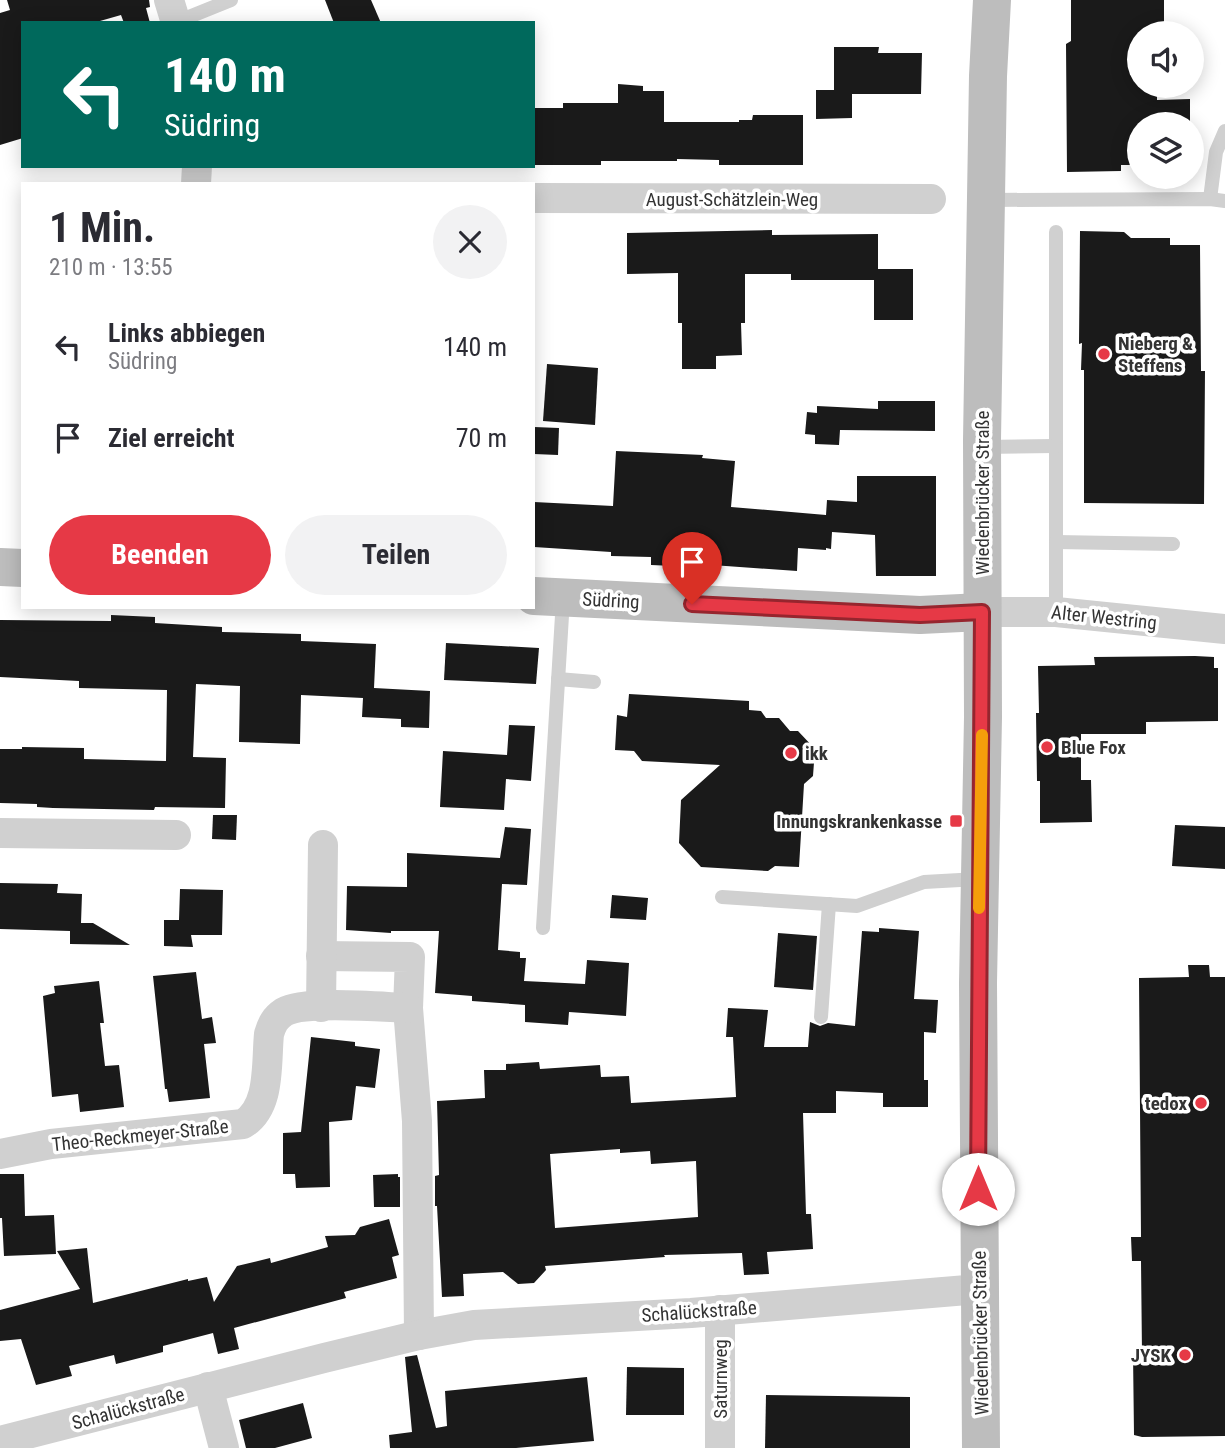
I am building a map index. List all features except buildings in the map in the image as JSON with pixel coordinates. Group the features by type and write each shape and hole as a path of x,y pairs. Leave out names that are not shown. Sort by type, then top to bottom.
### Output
{"street":[{"path":"169,0 174,21"},
{"name":"Wiedenbrücker Straße","path":"981,1448 979,879 983,717 982,447 985,200 992,0"},
{"name":"August-Schätzlein-Weg","path":"535,198 931,200"},
{"path":"0,567 21,568"},
{"name":"Südring","path":"549,597 920,615 982,612"},
{"name":"Alter Westring","path":"982,612 1056,612 1225,629"},
{"path":"0,833 176,835"},
{"path":"321,1007 323,845"},
{"path":"321,956 410,957 408,1008 417,1121 419,1335"},
{"name":"Theo-Reckmeyer-Straße","path":"0,1154 51,1144 243,1124 254,1117 262,1104 269,1034 272,1023 281,1014 292,1009 321,1007 408,1008"},
{"name":"Schalückstraße","path":"0,1441 419,1335 474,1325 720,1310 979,1289"},
{"name":"Saturnweg","path":"720,1310 720,1448"},
{"path":"208,1387 224,1448"}],"lane":[{"path":"180,21 231,0"},
{"path":"1210,199 1216,152 1225,131"},
{"path":"985,200 1225,201"},
{"path":"1056,232 1056,612"},
{"path":"982,447 1055,446"},
{"path":"1056,542 1173,544"},
{"path":"543,928 558,679 549,597"},
{"path":"558,679 594,682"},
{"path":"723,897 858,906 924,882 979,879"},
{"path":"821,1017 829,904"}],"slow traffic":[{"path":"979,908 982,735"}],"place":[{"name":"Nieberg & Steffens","path":"1104,354"},
{"name":"Blue Fox","path":"1047,747"},
{"name":"ikk","path":"791,753"},
{"name":"Innungskrankenkasse","path":"956,821"},
{"name":"tedox","path":"1201,1103"},
{"name":"JYSK","path":"1185,1355"}],"route":[{"path":"692,604 920,615 982,612 978,1189"}]}
